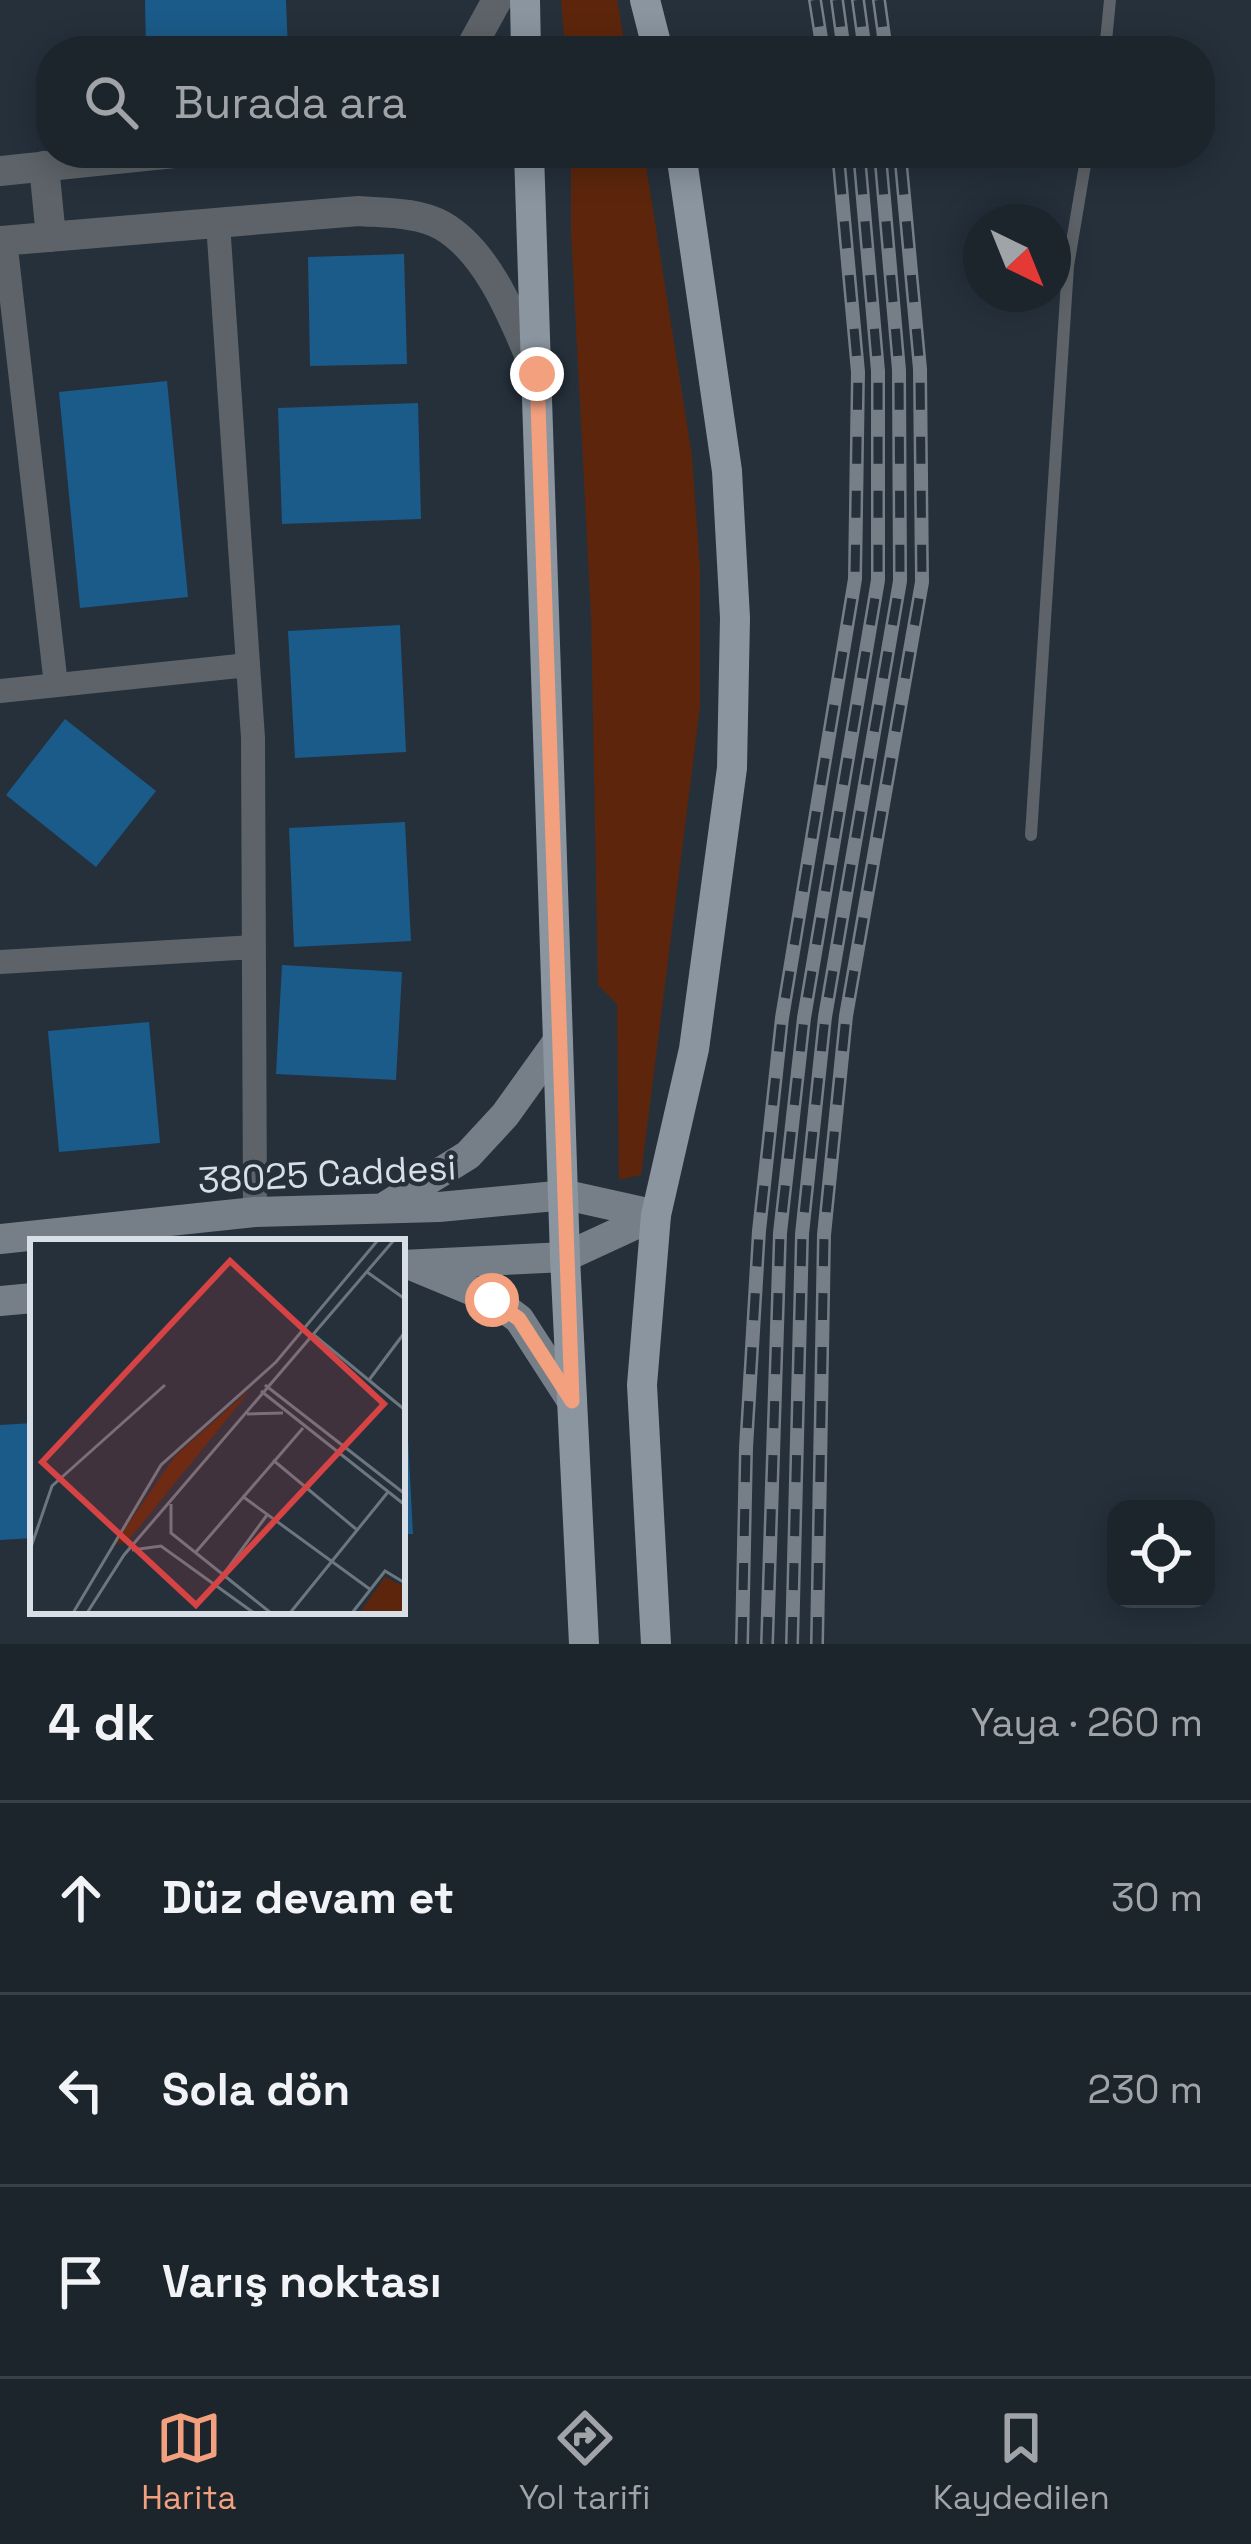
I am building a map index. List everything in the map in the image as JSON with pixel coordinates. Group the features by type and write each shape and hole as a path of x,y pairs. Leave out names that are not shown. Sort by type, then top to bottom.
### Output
{"main road":[{"path":"525,0 526,36"},
{"path":"645,0 654,36"},
{"path":"530,168 565,1257 584,1644"},
{"path":"656,1644 642,1385 656,1215 694,1049 733,747 735,618 727,471 683,168"},
{"path":"382,1209 468,1155 505,1114 558,1041"},
{"name":"38025 Caddesi","path":"0,1239 255,1212 382,1209 566,1195 656,1215"},
{"path":"406,1264 565,1257 656,1215"},
{"path":"406,1264 492,1300 519,1319 572,1401"},
{"path":"0,1301 30,1298"}],"street":[{"path":"477,36 497,0"},
{"path":"0,171 36,167"},
{"path":"44,168 51,237"},
{"path":"56,685 2,240 359,212 406,214 443,226 476,258 506,300 537,374"},
{"path":"218,224 253,738 255,1212"},
{"path":"0,691 248,665"},
{"path":"0,962 254,947"}],"lane":[{"path":"1106,36 1110,0"},
{"path":"1031,835 1068,266 1084,168"}],"shaded area":[{"path":"561,0 617,0 623,36 564,36"},
{"path":"571,168 646,168 692,456 700,569 700,707 641,1175 619,1180 617,1004 598,985 591,616"}],"building":[{"path":"145,0 286,0 287,36 146,36"},
{"path":"404,254 407,364 310,366 308,257"},
{"path":"167,381 188,597 80,608 59,392"},
{"path":"418,403 421,519 282,524 278,408"},
{"path":"400,625 406,752 295,758 288,631"},
{"path":"65,719 156,791 96,867 6,795"},
{"path":"405,822 411,941 294,947 289,828"},
{"path":"282,965 402,972 396,1080 276,1074"},
{"path":"149,1022 160,1143 59,1152 48,1031"},
{"path":"405,1420 407,1420 413,1534 405,1534"},
{"path":"30,1423 30,1538 0,1540 0,1425"}],"railway":[{"path":"815,0 821,36"},
{"path":"837,0 842,36"},
{"path":"858,0 863,36"},
{"path":"879,0 884,36"},
{"path":"742,1644 746,1448 759,1231 782,1018 855,579 858,372 839,168"},
{"path":"767,1644 780,1233 804,1018 878,580 878,371 860,168"},
{"path":"792,1644 802,1234 825,1017 900,581 899,370 881,168"},
{"path":"817,1644 824,1235 846,1016 922,582 920,369 901,168"}],"route":[{"path":"492,1300 519,1319 572,1401 537,374"}]}
